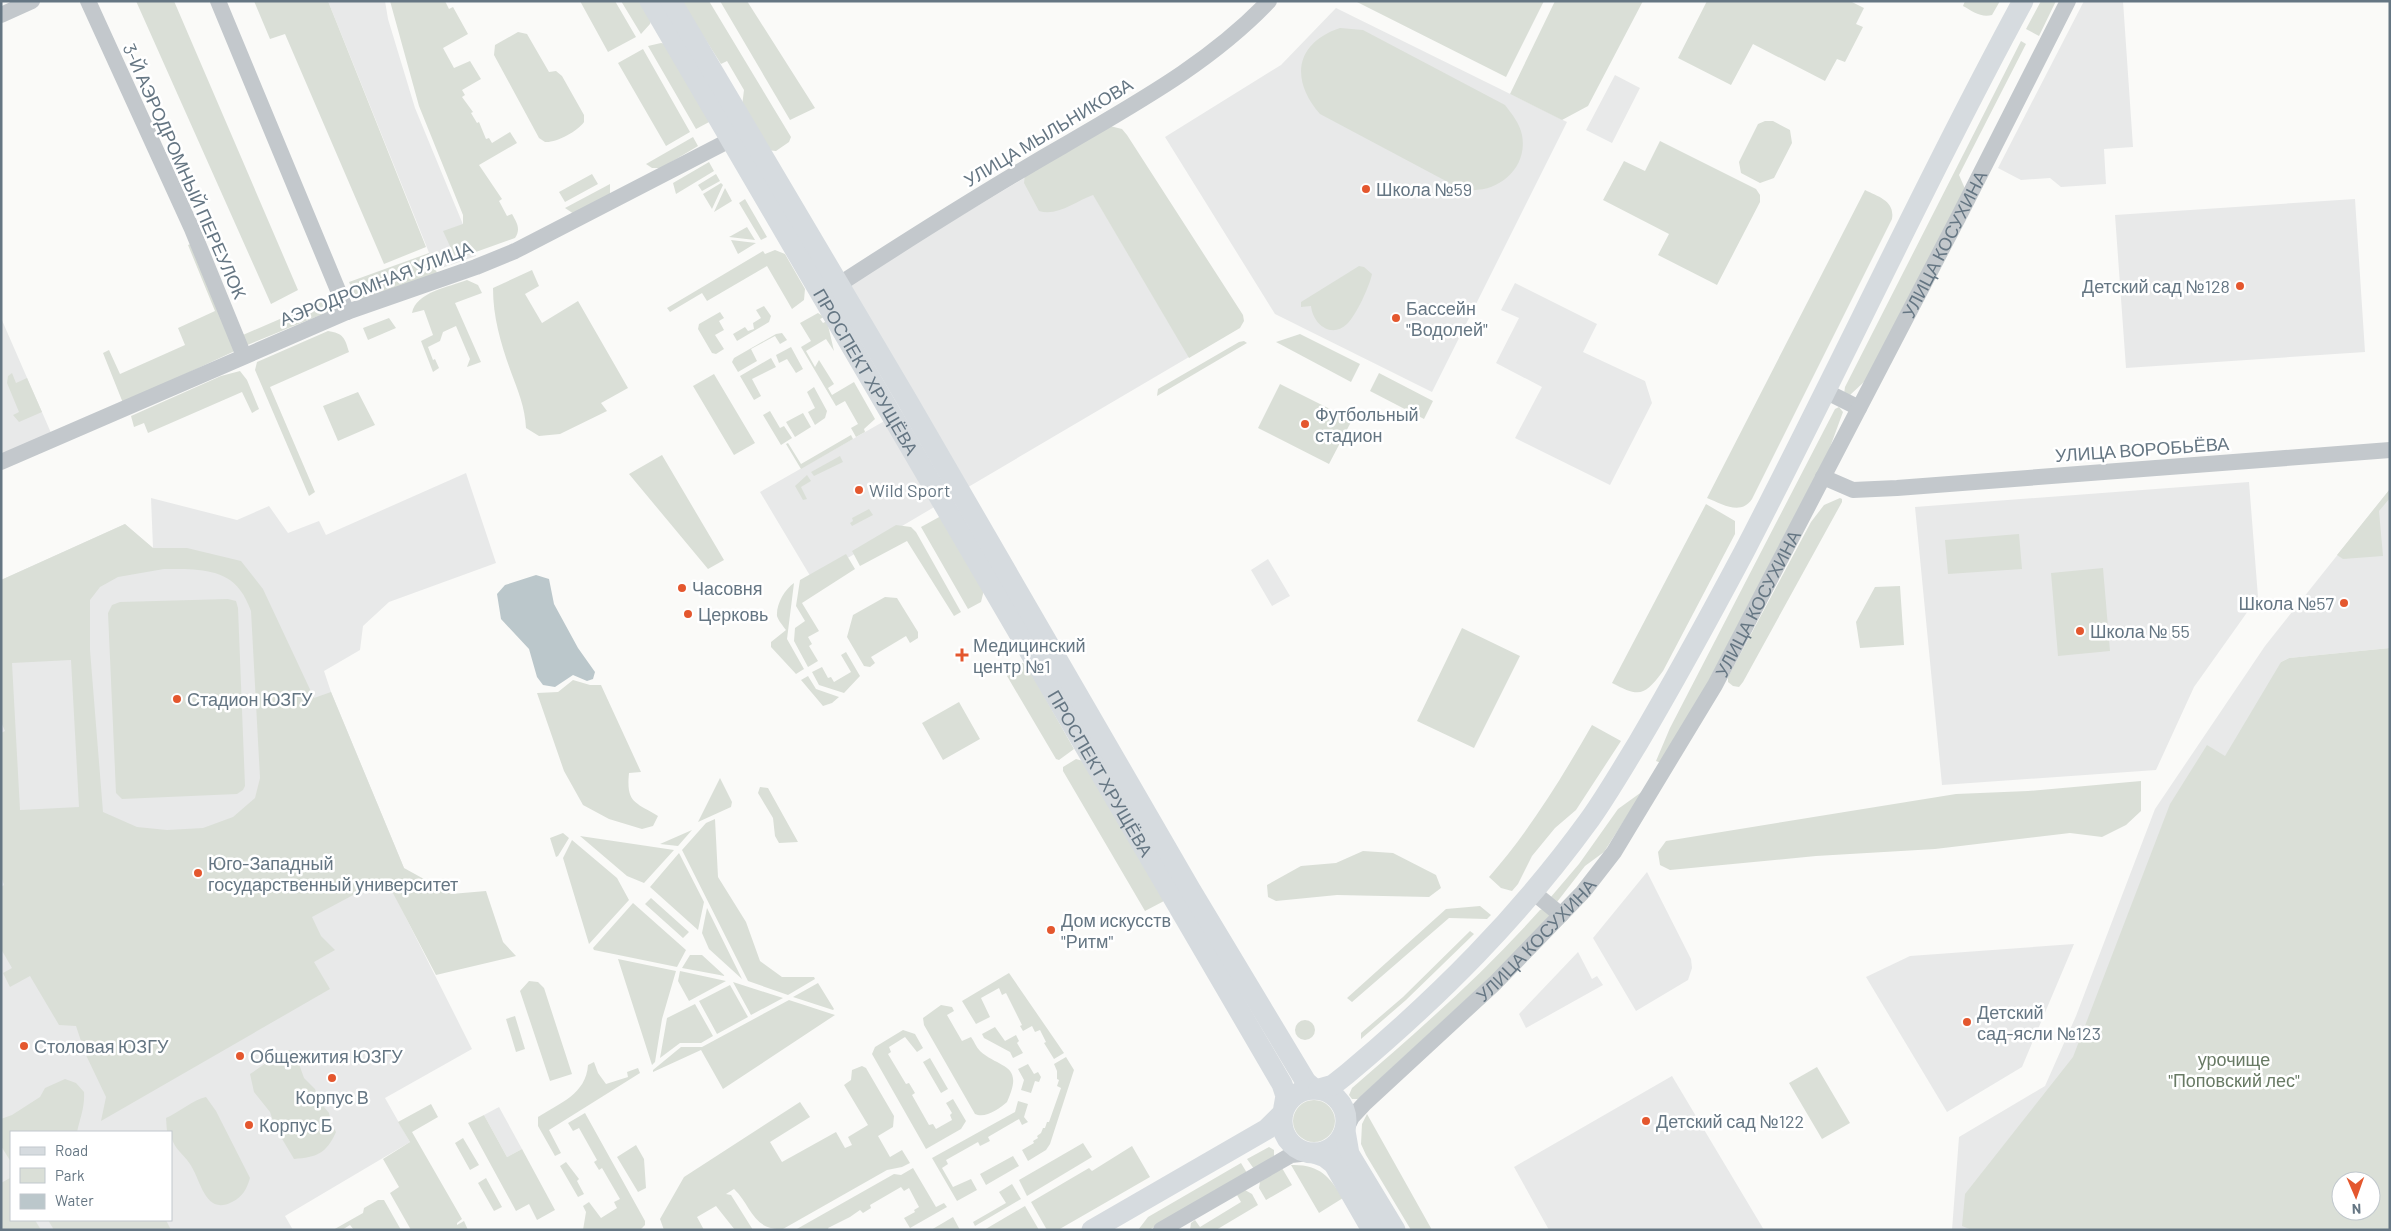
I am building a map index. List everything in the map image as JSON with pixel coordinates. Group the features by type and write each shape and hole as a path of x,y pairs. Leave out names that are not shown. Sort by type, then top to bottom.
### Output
{"main road":[{"name":"ПРОСПЕКТ ХРУЩЁВА","path":"650,1 730,140 830,291 1306,1082 1316,1089"},
{"name":"ПРОСПЕКТ ХРУЩЁВА","path":"671,1 830,291 1282,1084 1286,1096 1283,1110"},
{"name":"УЛИЦА КОСУХИНА","path":"1316,1089 1333,1085 1347,1074 1446,986 1533,892 1592,816 1656,712 1710,616 2023,1"},
{"path":"1281,1141 1283,1110 1297,1094 1316,1089 1333,1095 1342,1107 1346,1118 1344,1131 1349,1154 1396,1230"},
{"path":"1312,1153 1325,1152 1334,1146 1344,1131"},
{"path":"1092,1230 1281,1141 1325,1157 1334,1164 1372,1230"}],"street":[{"path":"1,15 32,1"},
{"name":"3-Й АЭРОДРОМНЫЙ ПЕРЕУЛОК","path":"88,1 192,229 244,356"},
{"path":"218,1 347,312"},
{"name":"УЛИЦА МЫЛЬНИКОВА","path":"830,291 1009,178 1178,78 1241,29 1269,1"},
{"name":"УЛИЦА КОСУХИНА","path":"1344,1131 1352,1117 1364,1103 1461,1015 1583,892 1614,852 1650,796 1715,685 1959,216 2068,1"},
{"name":"АЭРОДРОМНАЯ УЛИЦА","path":"1,462 347,312 516,251 730,140"},
{"path":"1825,391 1859,408"},
{"name":"УЛИЦА ВОРОБЬЁВА","path":"1823,477 1846,489 1897,488 2390,450"},
{"path":"1533,892 1560,915"},
{"path":"1161,1230 1281,1141"}],"shaded area":[{"path":"328,1 385,1 388,19 415,108 476,256 436,270"},
{"path":"2084,1 2123,1 2133,147 2104,149 2106,184 2061,187 2050,178 2021,180 1998,168"},
{"name":"Школа №59","path":"1336,8 1567,122 1432,392 1275,314 1165,137 1281,65"},
{"path":"1615,75 1640,88 1612,143 1586,130"},
{"path":"1068,152 1189,357 812,579 760,492 916,403 846,284"},
{"name":"Детский сад №128","path":"2355,199 2365,352 2126,368 2115,215"},
{"path":"1515,283 1597,324 1583,352 1645,381 1652,403 1610,485 1515,438 1542,387 1496,363 1519,318 1501,310"},
{"path":"1,318 55,442 1,466"},
{"name":"Юго-Западный государственный университет","path":"466,473 496,563 389,602 363,626 360,650 324,671 404,868 386,878 472,1049 385,1098 410,1142 285,1216 293,1230 1,1230 1,580 125,524 153,548 151,498 237,520 269,506 288,533 319,521 326,535"},
{"name":"Школа № 55","path":"2249,482 2258,597 2194,687 2156,770 1942,785 1915,507"},
{"path":"2390,489 2390,648 2289,658 2281,662 2061,1230 1952,1230 1959,1137 2045,1086 2076,1016 2155,809 2265,646"},
{"path":"1268,559 1290,596 1272,606 1251,570"},
{"path":"1647,872 1691,959 1692,968 1688,980 1636,1011 1593,938"},
{"name":"Детский сад-ясли №123","path":"2074,944 2022,1067 1947,1112 1866,977 1910,956"},
{"path":"1578,952 1592,979 1597,976 1603,985 1526,1028 1519,1014"},
{"name":"Детский сад №122","path":"1672,1076 1764,1230 1549,1230 1514,1167"},
{"path":"499,1107 522,1149 507,1157 484,1115"}],"green space":[{"path":"136,1 174,1 298,290 271,304"},
{"path":"254,1 328,1 426,247 384,264 285,34 270,39"},
{"path":"390,1 445,1 449,9 453,7 468,34 443,48 454,68 470,61 481,79 462,90 465,95 462,97 473,112 471,113 477,123 479,122 486,139 489,138 492,143 510,132 517,143 479,165 502,199 499,201 507,216 512,214 518,226 515,238 459,258 454,255 443,231 463,224 463,215 419,106"},
{"path":"580,1 615,1 636,37 608,52"},
{"path":"621,1 642,1 652,18 650,24 641,34"},
{"path":"681,1 709,1 791,137 789,142 776,151 766,150 742,106 744,90 727,61 721,64"},
{"path":"720,1 747,1 815,108 790,120"},
{"path":"1355,1 1544,1 1506,77"},
{"path":"1555,1 1643,1 1588,106 1562,120 1510,94"},
{"path":"1707,1 1850,1 1864,8 1856,24 1863,27 1845,62 1837,59 1825,81 1753,44 1731,85 1678,58"},
{"path":"1965,1 2000,1 1992,15 1984,16 1963,6"},
{"path":"2041,1 2056,1 2039,36 2026,29"},
{"path":"1340,28 1363,30 1505,105 1518,123 1522,135 1523,148 1520,160 1514,171 1495,185 1483,189 1459,188 1320,114 1310,101 1304,88 1301,76 1302,64 1306,53 1314,43"},
{"path":"518,32 527,34 549,72 556,71 562,76 584,115 584,122 572,133 550,142 545,142 539,138 494,55 495,45"},
{"path":"2021,41 2026,44 1959,175 1966,191 1865,381 1850,395 1844,394 1845,387"},
{"path":"661,43 667,44 711,121 696,129 648,46"},
{"path":"643,49 690,132 666,146 618,63"},
{"path":"1765,121 1773,121 1790,130 1792,143 1774,178 1760,183 1741,173 1739,162 1758,124"},
{"path":"1110,126 1122,129 1127,135 1243,315 1244,321 1240,328 1189,358 1093,195 1060,210 1053,212 1039,211 1024,183 1025,175"},
{"path":"693,137 698,146 661,168 652,168 646,164"},
{"path":"1660,141 1756,189 1760,195 1760,202 1717,285 1658,255 1669,234 1603,200 1624,161 1645,171"},
{"path":"709,162 714,171 676,194 673,183"},
{"path":"592,174 598,184 565,202 559,192"},
{"path":"716,174 720,181 702,191 698,185"},
{"path":"721,183 723,185 712,209 703,194"},
{"path":"610,184 610,194 574,214 565,208"},
{"path":"725,188 732,201 714,212"},
{"path":"1865,190 1885,200 1891,208 1892,219 1752,499 1748,504 1737,508 1707,498"},
{"path":"745,199 767,237 761,240 739,203"},
{"path":"747,227 755,240 729,237"},
{"path":"731,240 756,243 738,254"},
{"path":"193,243 237,350 123,403 103,353 109,350 120,374 185,345 178,328 215,311 188,245"},
{"path":"775,250 785,254 805,289 804,300 792,309 767,266 707,301 702,293 670,312 667,308 763,251 765,254"},
{"path":"429,253 437,273 364,300 356,299 349,282"},
{"path":"1359,266 1364,267 1372,274 1362,300 1347,324 1335,330 1329,330 1315,319 1311,306 1301,307 1301,302"},
{"path":"532,270 539,286 525,294 542,323 578,301 628,388 601,403 607,411 560,434 539,436 526,428 523,406 504,351 496,320 493,288"},
{"path":"467,280 478,285 482,293 455,303 481,362 467,367 470,359 456,326 443,332 440,341 428,347 433,360 435,359 439,368 433,372 421,341 433,335 424,310 412,313 415,306 426,295"},
{"path":"340,293 345,305 240,348 236,338"},
{"path":"764,306 771,316 769,322 737,341 733,334 745,327 748,331 754,329 753,323 761,318 756,310"},
{"path":"720,312 724,318 719,321 724,330 715,335 724,349 716,354 712,353 698,329 699,324"},
{"path":"818,313 824,317 820,319 823,323 827,321 834,351 826,339 806,351 815,367 819,360 834,384 828,388 832,395 854,382 875,419 864,429 865,432 856,437 851,428 858,424 845,401 836,406 801,347 811,341 800,323"},
{"path":"389,318 396,328 368,340 363,328"},
{"path":"328,331 343,337 349,352 270,387 315,492 309,496 255,370 257,362"},
{"path":"782,333 787,340 780,344 775,336 751,349 757,361 738,372 732,362 734,358 776,334"},
{"path":"1300,334 1360,364 1351,382 1276,342"},
{"path":"1244,341 1247,343 1157,396 1158,389 1239,342"},
{"path":"791,347 803,369 796,373 787,359 779,363 776,355"},
{"path":"771,358 776,367 752,379 761,396 754,400 740,376"},
{"path":"240,371 247,380 259,409 252,413 242,392 148,433 144,423 134,427 131,416 221,376"},
{"path":"12,373 16,383 27,378 42,412 19,422 13,415 19,412 7,383 8,376"},
{"path":"1379,373 1433,401 1424,419 1370,391"},
{"path":"714,374 755,443 734,455 693,386"},
{"name":"Футбольный стадион","path":"1280,384 1352,420 1329,464 1258,428"},
{"path":"814,387 827,411 825,418 815,425 808,412 815,408 807,392"},
{"path":"358,392 375,425 338,441 323,406"},
{"path":"1839,407 1843,412 1829,450 1704,690 1661,763 1656,761 1670,728 1835,409"},
{"path":"770,411 780,428 784,426 792,438 781,445 763,415"},
{"path":"803,413 811,427 795,437 786,422"},
{"path":"851,435 853,439 801,469 786,444 788,443 801,464"},
{"path":"662,455 724,560 708,569 629,474"},
{"path":"840,456 843,462 814,476 811,472"},
{"path":"807,475 811,481 801,487 807,499 803,500 795,486"},
{"path":"2390,489 2390,498 2379,511 2383,556 2343,559 2337,555"},
{"path":"1840,498 1842,502 1743,682 1739,687 1733,686 1728,682 1728,677 1811,522 1824,505"},
{"path":"1706,504 1735,521 1735,534 1663,671 1646,690 1635,692 1621,688 1612,683"},
{"path":"869,509 873,515 852,526 850,523 853,521 852,518"},
{"path":"941,516 984,590 981,602 968,609 921,527"},
{"path":"125,524 153,548 187,548 241,561 263,589 314,698 331,692 404,868 451,894 486,891 503,942 516,956 436,975 385,878 312,917 321,936 335,950 314,962 330,989 101,1121 106,1097 85,1053 76,1026 59,1025 30,976 10,987 3,973 12,968 1,949 1,887 4,885 1,876 1,733 5,731 1,722 1,580","holes":["164,569 205,571 225,577 240,590 251,611 260,778 255,798 233,817 203,828 167,830 137,827 103,812 90,650 90,600 100,587 118,577","71,660 79,807 20,810 12,663"]},
{"path":"896,525 911,527 916,532 961,612 954,616 907,541 860,566 852,551"},
{"path":"2019,534 2022,569 1948,574 1945,540"},
{"path":"846,554 855,569 802,603 819,631 808,637 812,644 809,646 818,661 808,667 794,641 795,628 805,621 796,606 800,580"},
{"path":"2103,568 2110,651 2058,656 2051,573"},
{"path":"794,583 787,639 804,669 796,674 771,647 771,642 786,630 777,616 777,611 782,597"},
{"path":"1900,586 1904,645 1860,648 1856,622 1875,587"},
{"path":"885,597 897,598 918,632 918,638 910,643 906,636 871,657 875,663 870,667 864,666 847,637 853,615"},
{"name":"Стадион ЮЗГУ","path":"228,599 236,601 238,608 245,786 243,790 237,794 122,799 116,793 108,613 112,605 120,602"},
{"path":"1462,628 1520,656 1474,748 1417,721"},
{"name":"урочище \"Поповский лес\"","path":"2390,648 2390,1230 1972,1230 1962,1226 1965,1194 2073,1057 2170,804 2207,745 2225,756 2281,662 2289,658"},
{"path":"846,652 860,676 844,693 819,685 812,672 822,667 828,678 831,677 834,682 851,672 841,655"},
{"path":"1018,663 1023,663 1027,666 1074,749 1059,760 1056,759 1007,676 1009,668"},
{"path":"808,676 816,689 839,697 832,703 823,706 801,680"},
{"path":"573,680 590,685 601,685 641,772 629,773 628,783 631,796 638,804 658,816 653,826 642,829 609,819 583,805 564,771 537,693 558,692"},
{"path":"959,702 980,739 943,760 922,723"},
{"path":"1592,725 1621,741 1576,810 1555,828 1532,856 1518,884 1512,891 1501,888 1489,877 1544,804"},
{"path":"1076,759 1083,761 1164,901 1145,911 1063,771 1063,767"},
{"path":"720,778 732,802 731,807 698,822"},
{"path":"2141,781 2141,811 2126,825 2102,837 2070,833 1935,849 1816,856 1670,870 1660,865 1658,852 1666,841 1956,794 2028,791"},
{"path":"760,787 768,788 798,842 779,843 775,836 773,818 758,793"},
{"path":"1643,791 1604,852 1585,866 1557,902 1550,898 1579,864 1618,809"},
{"path":"715,819 718,877 746,922 760,961 782,977 814,977 815,979 788,995 748,981 682,850 706,823"},
{"path":"692,830 678,846 660,844"},
{"path":"563,833 569,838 556,857 550,838"},
{"path":"580,836 674,850 644,883 627,876"},
{"path":"572,840 617,878 629,900 589,944 563,858"},
{"path":"1363,851 1393,853 1436,875 1441,888 1429,897 1337,895 1276,901 1268,897 1267,885 1301,866 1336,863"},
{"path":"679,853 704,902 698,930 650,887"},
{"path":"651,898 689,932 683,938 645,904"},
{"path":"633,903 686,950 677,967 594,950 593,948"},
{"path":"1480,906 1491,915 1487,919 1449,918 1352,1002 1347,998 1446,909"},
{"path":"707,908 742,979 709,949 702,933"},
{"path":"1545,908 1552,913 1512,957 1358,1099 1352,1099 1349,1095 1352,1088 1449,1002 1540,910"},
{"path":"1470,931 1474,934 1406,1000 1361,1039 1361,1033 1403,997"},
{"path":"690,955 702,955 725,976 682,968"},
{"path":"618,959 676,971 662,1019 655,1062 652,1065"},
{"path":"680,971 726,981 689,1001 678,981"},
{"path":"1009,973 1064,1053 1054,1059 1044,1043 1046,1042 1040,1030 1035,1032 1032,1026 1023,1031 1020,1026 1022,1025 1006,993 1002,995 999,988 981,998 990,1017 976,1024 962,1001"},
{"path":"529,981 538,982 544,988 572,1074 550,1081 520,991"},
{"path":"733,982 783,998 751,1015"},
{"path":"818,983 834,1009 833,1010 793,997"},
{"path":"730,985 748,1017 717,1034 699,1001"},
{"path":"789,1000 835,1015 723,1089 701,1050 653,1072 681,1047 702,1047"},
{"path":"695,1004 713,1036 701,1043 680,1043 660,1058 667,1018"},
{"path":"941,1005 952,1007 954,1011 947,1015 962,1041 971,1037 980,1051 1012,1073 1012,1089 1007,1102 992,1113 975,1114 924,1025 923,1018"},
{"path":"515,1016 525,1049 516,1052 506,1019"},
{"path":"1305,1020 1312,1023 1315,1030 1312,1037 1305,1040 1298,1037 1295,1030 1298,1023"},
{"path":"995,1027 1005,1041 1016,1035 1019,1041 1017,1043 1023,1053 1013,1058 1010,1052 984,1038 982,1034"},
{"path":"903,1030 915,1034 923,1048 917,1052 905,1037 889,1047 891,1052 888,1054 906,1084 909,1083 915,1093 912,1095 929,1125 933,1124 936,1129 952,1120 950,1115 952,1113 946,1103 953,1099 966,1121 961,1129 926,1149 872,1054 875,1047"},
{"path":"290,1050 299,1064 304,1078 315,1089 319,1101 329,1113 331,1123 336,1132 328,1145 320,1153 294,1159 275,1127 270,1112 254,1092 250,1074"},
{"path":"1066,1057 1074,1070 1050,1144 1046,1150 1028,1161 1022,1150 1034,1143 1033,1141 1038,1138 1037,1136 1045,1128 1047,1122 1049,1122 1061,1088 1057,1086 1059,1080 1057,1079 1057,1071 1054,1064"},
{"path":"930,1058 948,1089 941,1093 923,1062"},
{"path":"594,1062 598,1073 606,1084 628,1077 627,1072 638,1068 640,1073 549,1130 561,1153 555,1156 538,1126 538,1117 577,1091 586,1075 588,1065"},
{"path":"1028,1064 1034,1074 1038,1072 1041,1077 1039,1082 1035,1081 1031,1093 1021,1090 1024,1080 1018,1069"},
{"path":"862,1066 866,1068 894,1116 893,1127 878,1136 890,1157 902,1150 910,1163 887,1170 783,1229 773,1229 765,1226 754,1216 734,1189 726,1194 731,1195 753,1230 735,1230 716,1206 697,1217 704,1230 664,1230 660,1219 684,1177 800,1102 810,1117 770,1142 782,1162 836,1132 845,1148 852,1145 848,1137 868,1125 844,1085 851,1080 852,1070"},
{"path":"1817,1067 1850,1123 1822,1139 1789,1083"},
{"path":"65,1079 76,1083 84,1092 83,1108 77,1131 10,1131 10,1160 1,1146 1,1119 12,1115 40,1097 45,1088"},
{"path":"206,1097 216,1111 250,1178 246,1189 239,1198 223,1205 216,1204 205,1194 190,1164 175,1146 172,1131 167,1131 166,1118"},
{"path":"1314,1100 1329,1106 1335,1121 1329,1136 1314,1142 1299,1136 1293,1121 1299,1106"},
{"path":"1018,1101 1028,1104 1024,1117 1028,1122 1022,1125 1019,1119 988,1137 990,1141 980,1146 978,1142 946,1160 948,1164 942,1168 953,1187 971,1179 977,1190 957,1201 932,1158 1015,1112"},
{"path":"431,1104 438,1117 412,1132 462,1219 457,1225 464,1221 468,1230 411,1230 390,1193 399,1187 383,1159 410,1142 398,1122"},
{"path":"585,1113 645,1221 645,1225 640,1230 583,1230 586,1212 583,1206 589,1202 601,1218 617,1208 614,1202 620,1199 602,1168 599,1170 594,1162 597,1160 579,1128 573,1131 568,1123"},
{"path":"1367,1114 1432,1230 1411,1230 1366,1155 1361,1144 1362,1124"},
{"path":"484,1115 507,1157 522,1149 555,1210 537,1220 529,1204 516,1211 468,1123"},
{"path":"463,1138 479,1165 470,1170 455,1143"},
{"path":"1083,1143 1092,1157 1027,1196 1019,1180"},
{"path":"636,1145 644,1159 646,1188 638,1192 617,1157"},
{"path":"1132,1146 1150,1177 1058,1230 1047,1230 1031,1202 1089,1168 1092,1171"},
{"path":"1269,1147 1274,1150 1274,1156 1254,1169 1247,1159"},
{"path":"1013,1156 1019,1166 986,1185 980,1174"},
{"path":"566,1162 579,1179 577,1181 584,1194 578,1197 560,1166"},
{"path":"1241,1163 1247,1173 1149,1230 1138,1230 1148,1217"},
{"path":"1291,1165 1301,1165 1316,1169 1333,1183 1343,1198 1319,1213"},
{"path":"913,1168 936,1207 944,1203 947,1207 910,1228 904,1218 915,1212 914,1210 919,1207 909,1188 904,1191 901,1187 870,1205 871,1208 863,1213 860,1210 828,1228 829,1230 795,1230 894,1174 901,1175"},
{"path":"1282,1168 1292,1185 1266,1200 1259,1188 1260,1182"},
{"path":"10,1178 10,1221 36,1221 41,1230 1,1230 1,1183"},
{"path":"486,1178 502,1207 494,1211 478,1183"},
{"path":"1012,1184 1021,1199 975,1226 973,1222 1006,1203 999,1192"},
{"path":"1245,1190 1252,1194 1258,1205 1216,1230 1190,1230 1191,1223 1195,1220 1200,1227 1241,1202 1237,1195"},
{"path":"378,1200 384,1200 401,1230 354,1230 350,1225 342,1230 333,1230 363,1213 364,1208"},
{"path":"1025,1206 1039,1230 984,1230"},
{"path":"953,1217 960,1230 931,1230"},
{"path":"49,1221 166,1221 171,1230 54,1230"}],"water":[{"path":"536,575 549,579 554,604 578,648 595,672 593,679 587,681 573,675 555,687 543,685 537,677 529,649 501,619 497,594 505,585"}],"place":[{"name":"Школа №59","path":"1366,189"},
{"name":"Детский сад №128","path":"2240,286"},
{"name":"Бассейн \"Водолей\"","path":"1396,318"},
{"name":"Футбольный стадион","path":"1305,424"},
{"name":"Wild Sport","path":"859,490"},
{"name":"Часовня","path":"682,588"},
{"name":"Школа №57","path":"2344,603"},
{"name":"Церковь","path":"688,614"},
{"name":"Школа № 55","path":"2080,631"},
{"name":"Медицинский центр №1","path":"962,655"},
{"name":"Стадион ЮЗГУ","path":"177,699"},
{"name":"Юго-Западный государственный университет","path":"198,873"},
{"name":"Дом искусств \"Ритм\"","path":"1051,930"},
{"name":"Детский сад-ясли №123","path":"1967,1022"},
{"name":"Столовая ЮЗГУ","path":"24,1046"},
{"name":"Общежития ЮЗГУ","path":"240,1056"},
{"name":"Корпус В","path":"332,1078"},
{"name":"Детский сад №122","path":"1646,1121"},
{"name":"Корпус Б","path":"249,1125"}]}
